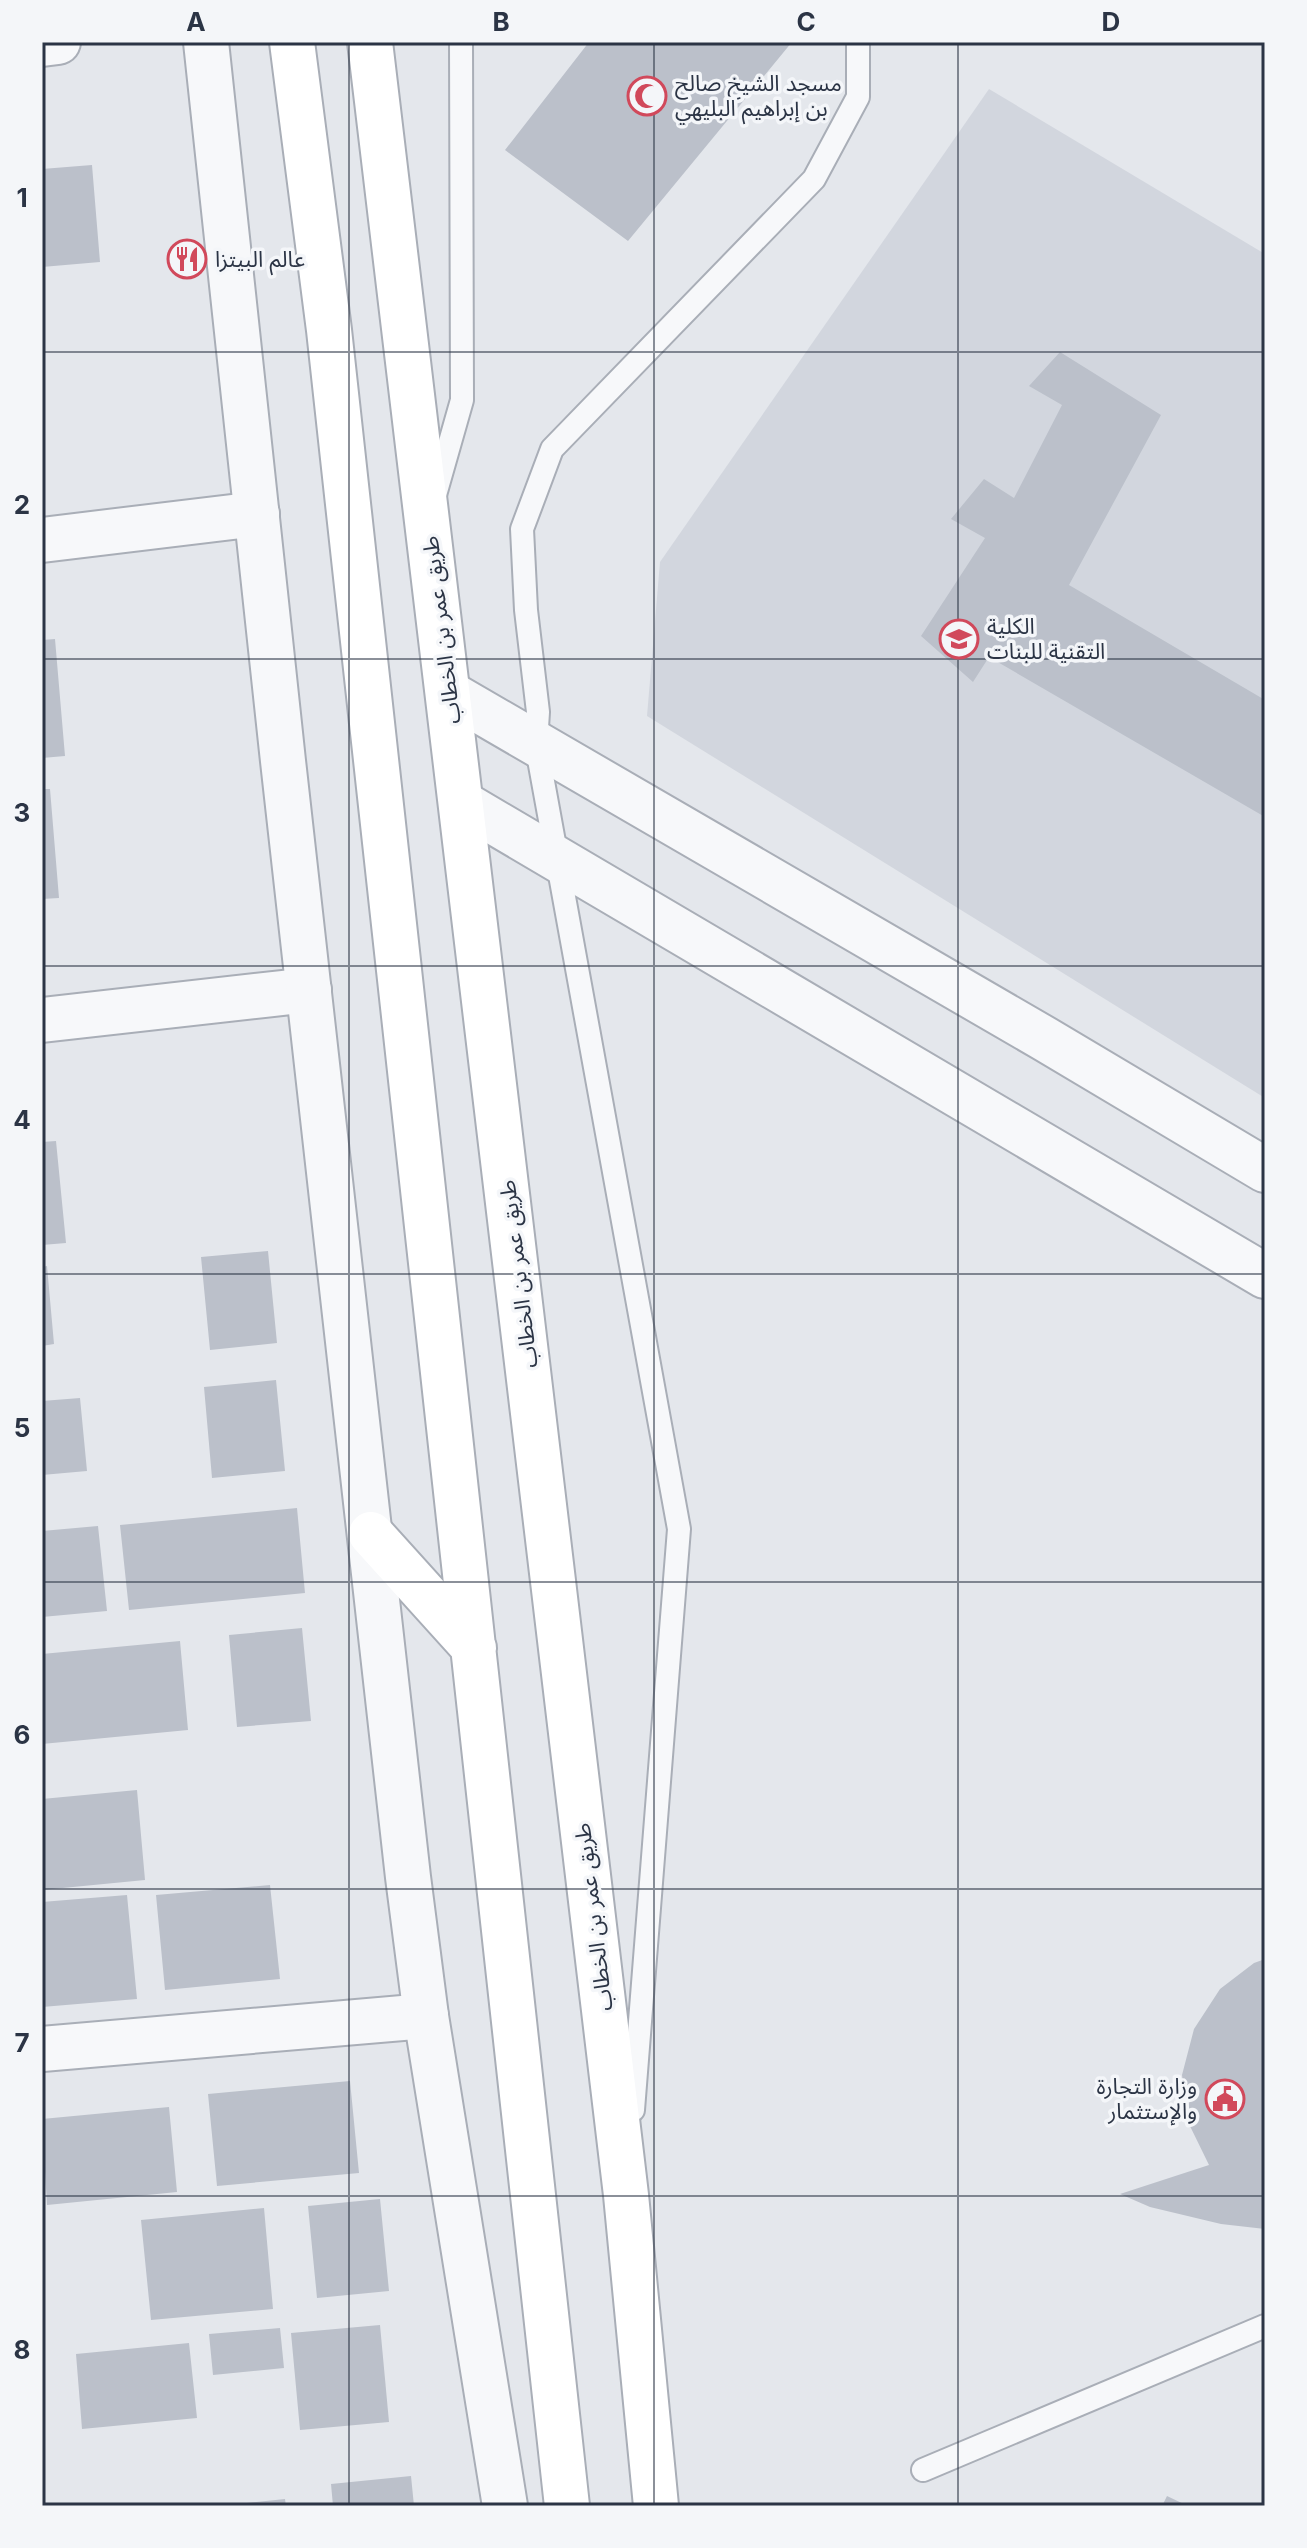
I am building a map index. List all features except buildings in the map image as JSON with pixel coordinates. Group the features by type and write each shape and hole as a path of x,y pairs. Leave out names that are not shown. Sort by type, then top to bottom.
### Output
{"main road":[{"path":"292,42 332,362 567,2506"},
{"name":"طريق عمر بن الخطاب","path":"370,42 626,2195 656,2506"},
{"path":"371,1534 474,1648"}],"street":[{"path":"42,44 58,42"},
{"path":"206,42 309,990 426,2016 505,2506"},
{"path":"42,540 257,514"},
{"path":"449,693 1265,1170"},
{"path":"462,803 1265,1276"},
{"path":"42,1020 309,990"},
{"path":"42,2049 426,2016"}],"lane":[{"path":"428,519 462,400 461,42"},
{"path":"626,2195 679,1529 536,743 538,712 526,610 522,529 552,449 814,179 858,97 858,42"},
{"path":"923,2470 1265,2326"}],"shaded area":[{"name":"الكلية التقنية للبنات","path":"989,89 1265,254 1265,1098 647,716 660,562"}],"place":[{"name":"مسجد الشيخ صالح بن إبراهيم البليهي","path":"647,96"},
{"name":"عالم البيتزا","path":"187,259"},
{"name":"الكلية التقنية للبنات","path":"959,639"},
{"name":"وزارة التجارة والإستثمار","path":"1225,2099"}]}
